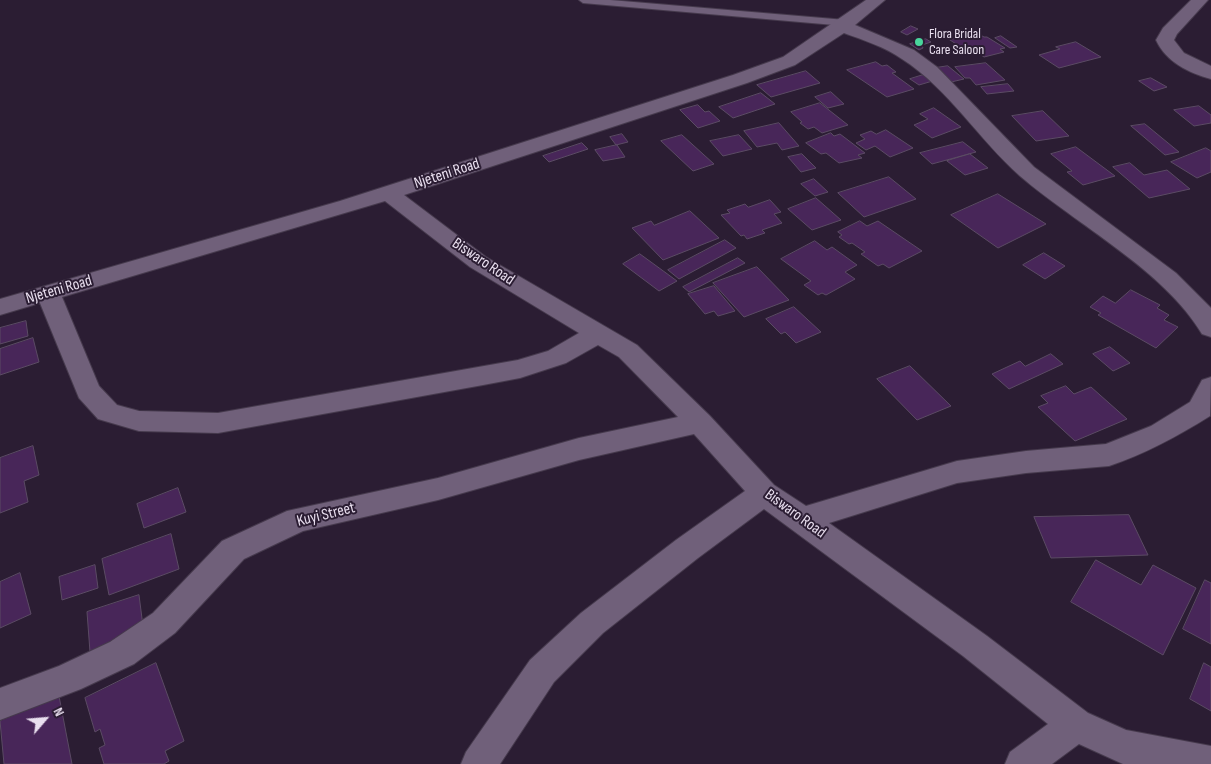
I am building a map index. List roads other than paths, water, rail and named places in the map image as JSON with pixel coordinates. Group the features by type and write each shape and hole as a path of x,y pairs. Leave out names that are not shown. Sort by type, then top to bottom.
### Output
{"street":[{"name":"Njeteni Road","path":"0,307 388,193 740,79 789,60 844,25 876,0"},
{"path":"1200,0 1169,32 1165,40 1167,48 1176,56 1211,73"},
{"path":"844,25 908,54 930,71 1027,171 1168,278 1206,318 1211,328"},
{"name":"Biswaro Road","path":"388,193 478,262 628,351 700,423 764,493 975,646 1076,725 1129,755 1211,763"},
{"path":"48,293 88,391 108,412 139,421 218,423 520,369 557,357 597,334"},
{"path":"802,519 957,472 1026,462 1109,455 1161,433 1200,409 1211,387"},
{"name":"Kuyi Street","path":"0,704 70,678 122,653 164,623 233,550 297,520 438,489 579,449 700,423"},
{"path":"480,764 542,671 592,623 687,549 764,493"},
{"path":"1023,764 1076,725"}],"lane":[{"path":"583,0 844,25"}],"place":[{"name":"Flora Bridal Care Saloon","path":"919,42"}]}
